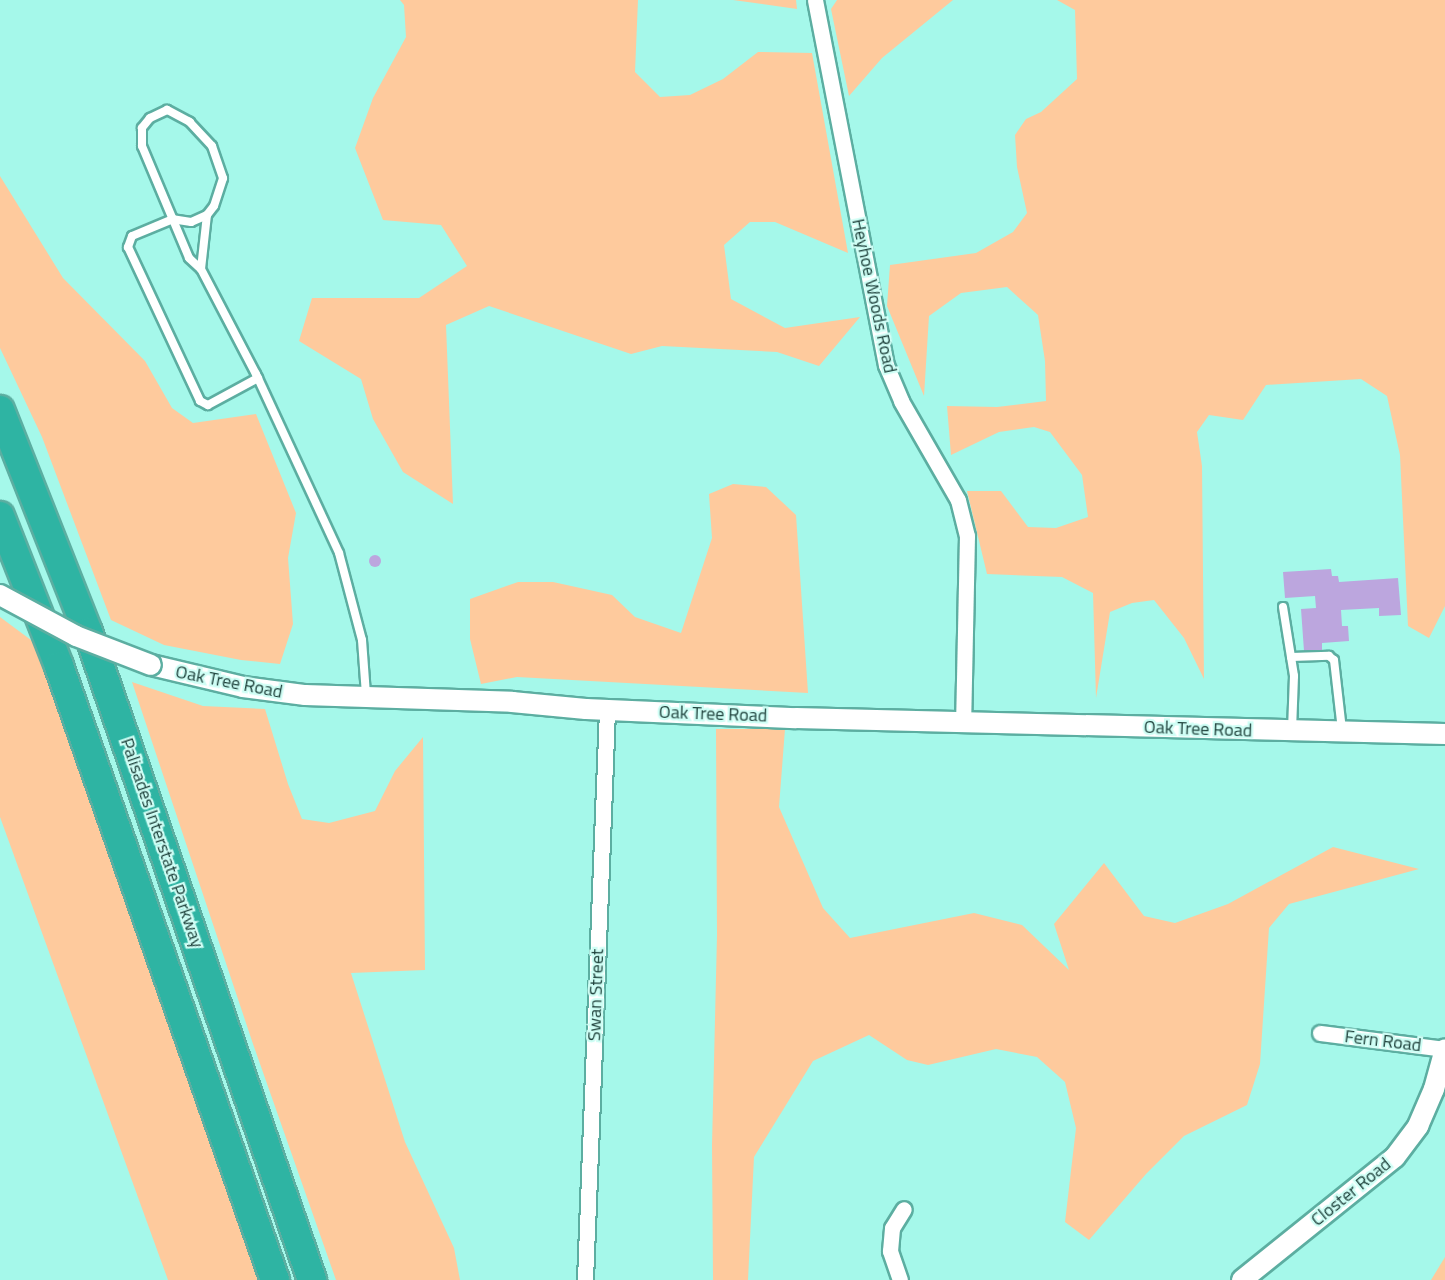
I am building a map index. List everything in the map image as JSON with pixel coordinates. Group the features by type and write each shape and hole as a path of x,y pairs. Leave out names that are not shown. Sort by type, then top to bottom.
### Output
{"highway":[{"name":"Palisades Interstate Parkway","path":"0,410 92,644 312,1280"},
{"name":"Palisades Interstate Parkway","path":"0,516 67,687 275,1280"}],"street":[{"name":"Heyhoe Woods Road","path":"815,0 886,365 901,401 958,500 967,536 963,721"},
{"name":"Oak Tree Road","path":"0,595 76,636 151,665 268,691 796,718 1445,734"},
{"name":"Swan Street","path":"585,1280 607,710"},
{"name":"Fern Road","path":"1320,1033 1445,1049"},
{"name":"Closter Road","path":"1242,1280 1395,1157 1418,1126 1434,1089 1445,1049"},
{"path":"900,1280 890,1251 892,1228 904,1209"}],"lane":[{"path":"258,378 208,405 200,401 128,247 132,236 173,219 191,222 207,215 214,206 223,178 212,146 190,122 167,110 150,117 142,128 142,146 173,219 189,258 201,269 258,378 339,553 362,640 366,697"},
{"path":"201,269 207,215"},
{"path":"1283,607 1294,675 1292,732"},
{"path":"1291,657 1329,656 1334,660 1342,733"}],"shaded area":[{"path":"400,0 638,0 635,72 660,97 690,95 723,79 758,52 812,53 848,253 775,222 750,222 724,245 731,299 785,328 860,317 819,366 777,352 662,346 631,354 489,306 446,325 453,504 403,472 373,419 361,379 299,341 312,298 419,298 467,266 441,225 383,220 355,148 373,98 406,37 404,5"},
{"path":"733,0 796,0 797,9"},
{"path":"837,0 953,0 882,58 849,96 831,9"},
{"path":"1057,0 1445,0 1445,606 1429,638 1408,626 1400,455 1387,396 1361,379 1266,385 1243,420 1209,415 1197,432 1202,466 1204,679 1184,638 1154,600 1132,603 1110,612 1096,698 1093,593 1062,577 987,574 967,491 1001,491 1028,527 1056,528 1088,517 1082,475 1050,432 1034,427 999,432 951,455 947,406 997,407 1046,401 1045,361 1038,315 1007,287 961,293 929,316 924,396 887,306 890,265 976,253 1013,232 1027,213 1017,167 1015,135 1026,119 1041,112 1077,79 1075,10"},
{"path":"0,176 63,278 145,361 172,408 193,423 256,414 296,513 288,558 293,624 280,664 241,660 164,645 111,620 42,437 0,348"},
{"path":"733,484 766,487 796,515 808,693 517,677 481,684 470,639 470,599 518,582 553,582 612,595 635,617 681,633 712,538 709,494"},
{"path":"0,617 35,643 258,1280 168,1280 0,817"},
{"path":"132,682 203,706 265,709 288,784 302,819 329,823 375,811 395,771 423,737 425,970 351,973 405,1142 454,1248 460,1280 336,1280 253,1044"},
{"path":"716,729 785,729 779,807 823,908 850,938 974,913 1022,925 1069,970 1054,924 1104,863 1144,916 1175,923 1228,904 1333,847 1419,869 1289,904 1269,928 1260,1064 1247,1105 1184,1136 1146,1174 1089,1240 1065,1222 1076,1128 1065,1082 1037,1057 996,1049 928,1065 907,1060 869,1035 813,1061 754,1157 748,1280 713,1280 712,1145 717,935"},
{"path":"1445,1257 1445,1280 1431,1280"}],"building":[{"path":"377,555 381,561 377,567 373,567 369,559"},
{"path":"1331,569 1332,576 1338,576 1339,582 1398,578 1401,615 1379,616 1379,608 1341,610 1342,626 1348,626 1349,641 1322,643 1322,650 1304,651 1301,609 1316,608 1315,596 1285,598 1283,572"}]}
